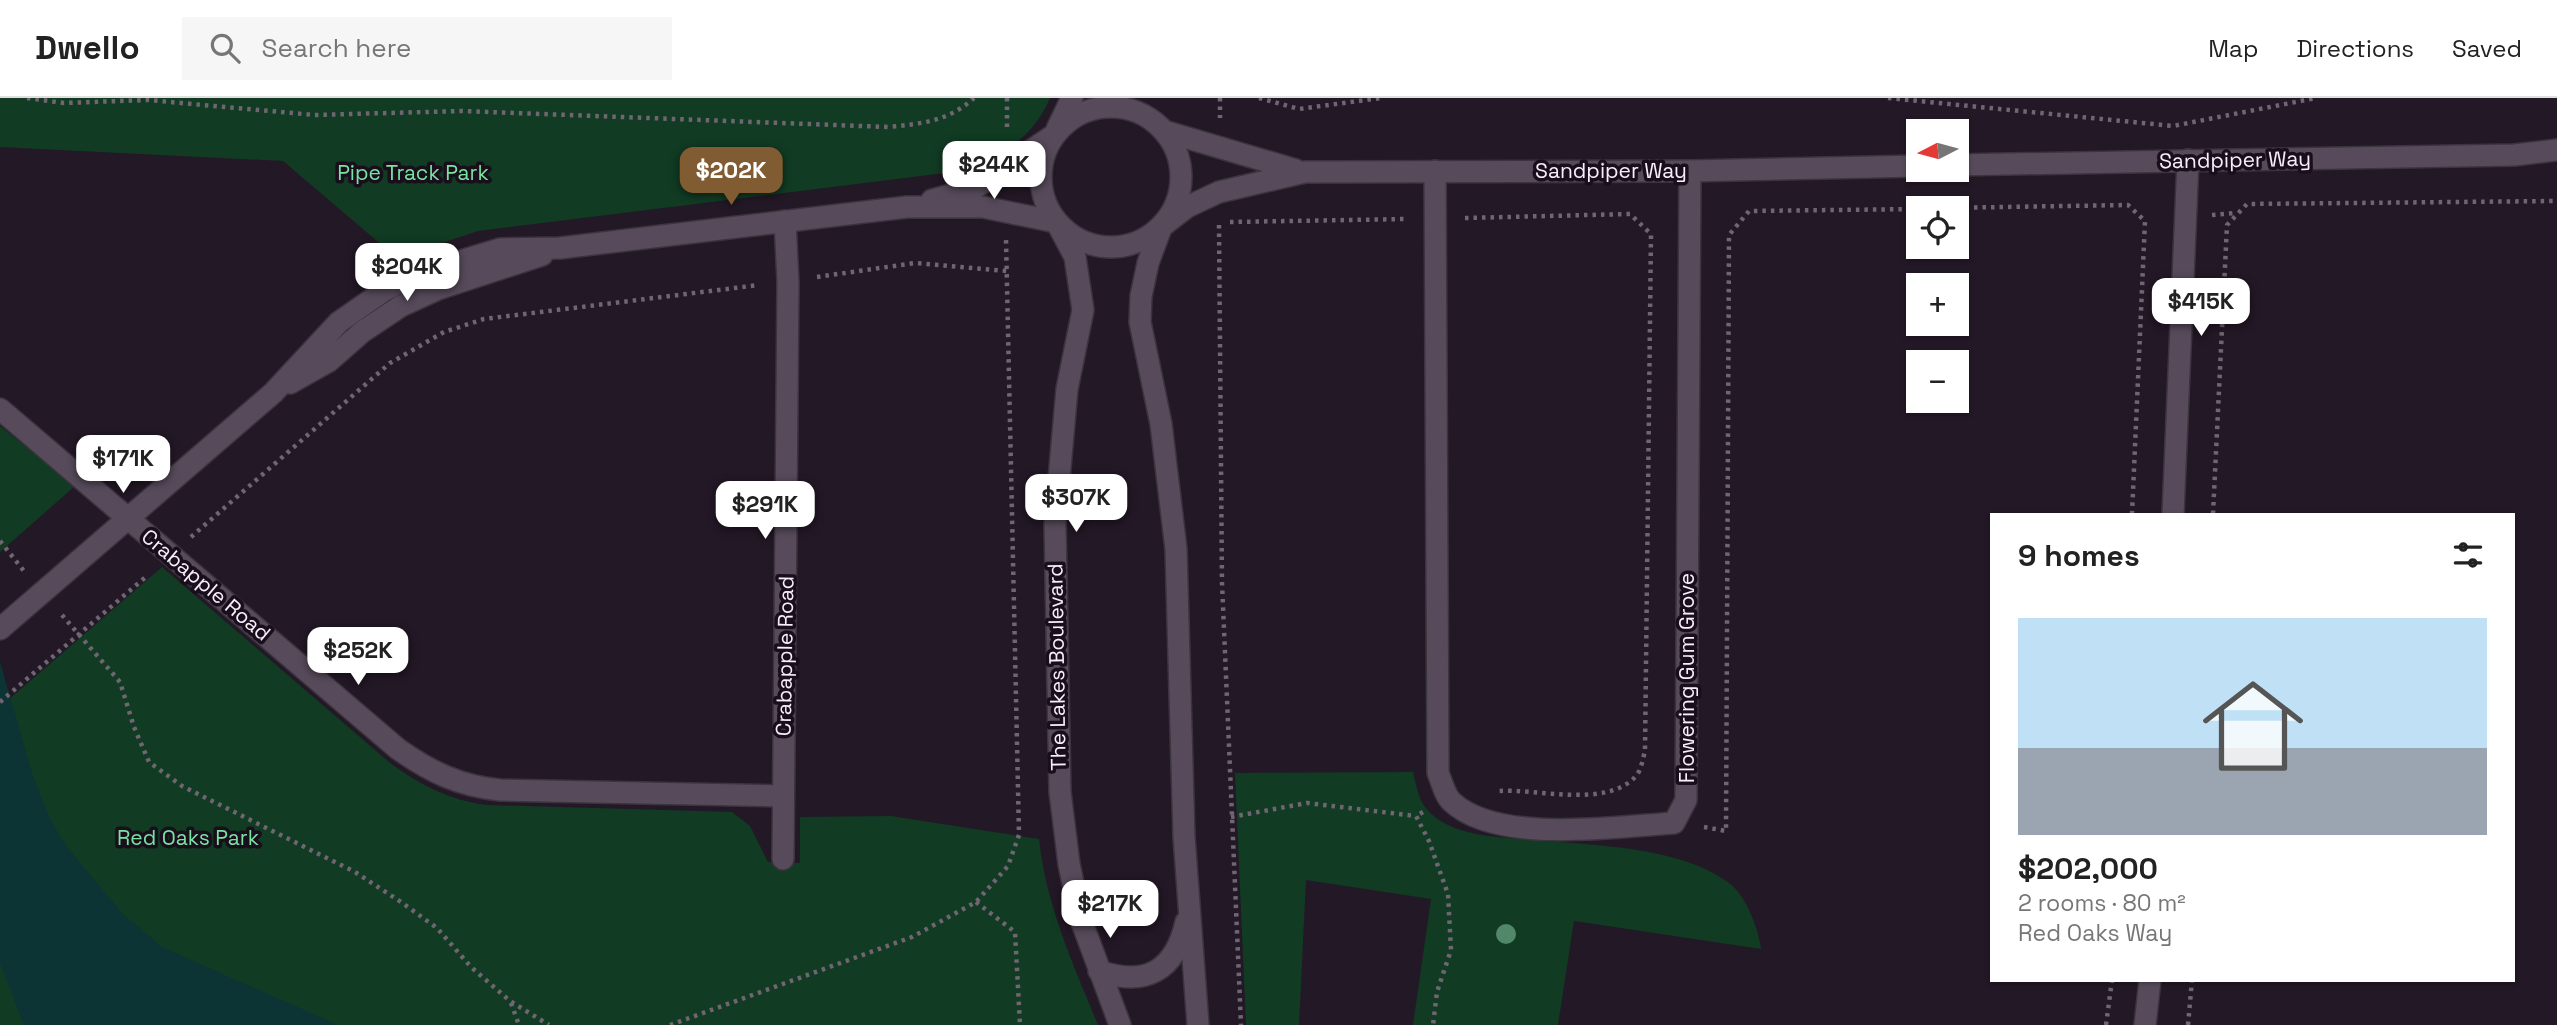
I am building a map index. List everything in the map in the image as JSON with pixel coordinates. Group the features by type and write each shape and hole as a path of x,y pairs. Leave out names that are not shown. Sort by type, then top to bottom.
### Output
{"street":[{"path":"1072,98 1043,156 1040,179 1044,201 1057,223 1075,238 1097,247 1120,248 1142,241 1163,226"},
{"path":"1148,98 1175,148 1181,167 1181,187 1175,207 1163,226 1146,274 1140,322 1161,424 1176,549 1189,906 1198,1025"},
{"path":"907,207 975,187 1006,169 1054,134 1072,117 1094,108 1119,106 1142,113 1163,129"},
{"name":"Sandpiper Way","path":"1163,129 1305,172"},
{"name":"Sandpiper Way","path":"1969,165 2514,155 2557,150"},
{"name":"Sandpiper Way","path":"2514,155 2557,160"},
{"path":"2173,513 2188,160"},
{"name":"Sandpiper Way","path":"1163,226 1187,207 1219,192 1305,172 1690,171 1906,166"},
{"path":"1435,171 1438,773 1449,800 1474,818 1552,831 1674,823"},
{"name":"Flowering Gum Grove","path":"1674,823 1686,800 1690,171"},
{"path":"0,629 273,393 329,360 401,306 438,289 561,248 907,207 1006,211 1057,223"},
{"name":"Crabapple Road","path":"783,859 788,282 785,221"},
{"name":"The Lakes Boulevard","path":"1057,223 1075,257 1083,310 1067,389 1055,524 1060,792 1069,864 1080,917 1119,1025"},
{"name":"Crabapple Road","path":"0,409 398,749 439,776 460,784 500,790 783,796"},
{"path":"1098,971 1119,978 1156,972 1171,960 1181,943 1189,906"},
{"path":"2145,1025 2150,982"}],"path":[{"path":"27,98 64,103 148,100 314,115 462,111 888,127 943,119 974,98"},
{"path":"1006,169 1007,98"},
{"path":"1220,98 1221,148"},
{"path":"1259,98 1298,109 1381,98"},
{"path":"1888,98 2174,126 2316,98"},
{"path":"2213,513 2227,225 2234,213 2246,204 2557,201"},
{"path":"1969,208 2127,205 2145,221 2132,513"},
{"path":"1674,823 1726,831 1729,235 1749,211 1906,209"},
{"path":"670,1025 912,937 976,902 1008,866 1019,835 1006,211"},
{"path":"1231,817 1307,803 1416,816 1449,800 1475,793 1511,790 1550,796 1593,794 1621,786 1637,776 1645,751 1651,234 1630,214 1219,222 1222,583 1231,817 1241,1025"},
{"path":"0,702 390,363 444,332 484,319 788,282 915,263 1007,271"},
{"path":"0,541 120,682 134,727 149,762 182,786 355,872 401,902 437,929 471,967 510,1001 549,1025"},
{"path":"1416,816 1429,841 1448,894 1451,950 1437,992 1433,1025"},
{"path":"976,902 1015,932 1020,1025"},
{"path":"2106,1025 2112,982"},
{"path":"2188,1025 2192,982"},
{"path":"510,1001 519,1025"}],"green space":[{"name":"Pipe Track Park","path":"0,98 1050,98 1037,121 1020,140 977,169 478,231 397,258 283,161 0,147"},
{"path":"0,426 75,486 0,552"},
{"name":"Red Oaks Park","path":"162,567 389,762 412,778 447,795 487,805 732,812 750,826 768,862 800,863 800,817 891,816 1039,839 1054,911 1098,1025 0,1025 0,707"},
{"path":"1413,772 1425,807 1444,823 1455,828 1493,837 1628,849 1683,861 1708,870 1729,883 1741,896 1758,932 1761,949 1574,921 1558,1025 1413,1025 1431,899 1306,880 1299,1025 1246,1025 1235,773"}],"shaded area":[{"path":"0,662 33,776 49,817 66,846 123,914 162,947 338,1025 24,1025 0,963"}]}
